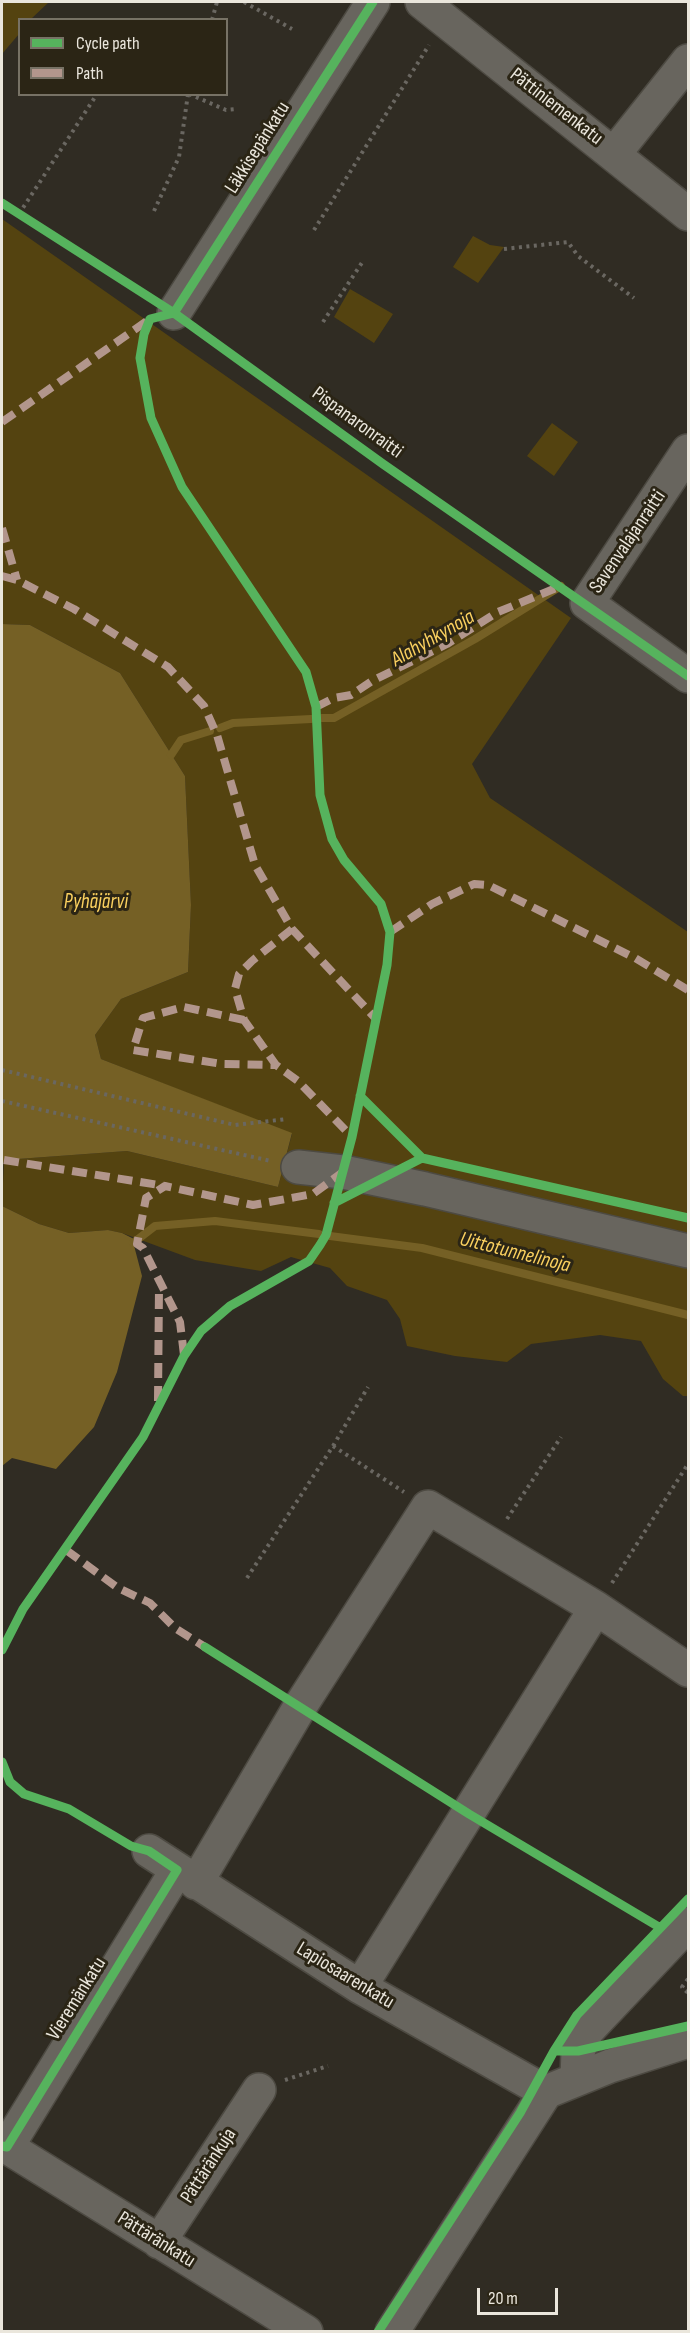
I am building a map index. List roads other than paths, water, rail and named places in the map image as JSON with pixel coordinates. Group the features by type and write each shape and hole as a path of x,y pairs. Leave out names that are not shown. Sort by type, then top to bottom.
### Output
{"street":[{"name":"Läkkisepänkatu","path":"174,313 373,2"},
{"name":"Pättiniemenkatu","path":"428,4 688,214"},
{"path":"614,154 688,61"},
{"name":"Savenvalajanraitti","path":"688,451 587,603 688,676"},
{"path":"298,1167 343,1172 425,1189 688,1251"},
{"name":"Vieremänkatu","path":"7,2147 301,1705 428,1507 596,1608"},
{"path":"360,1987 596,1608 688,1670"},
{"name":"Lapiosaarenkatu","path":"149,1851 360,1987 546,2092"},
{"path":"577,2079 578,2050 587,2031 688,1924"},
{"path":"392,2331 546,2092 688,2041"},
{"name":"Pättäränkuja","path":"159,2242 259,2090"},
{"name":"Pättäränkatu","path":"7,2147 306,2331"}],"water":[{"name":"Pyhäjärvi","path":"2,624 30,625 120,673 185,776 191,905 188,972 121,999 95,1035 101,1059 292,1133 278,1187 127,1151 4,1160 2,1172"},
{"path":"2,1206 39,1224 69,1233 108,1230 132,1238 142,1276 117,1372 94,1427 56,1469 12,1458 2,1466"}],"waterway":[{"name":"Alahyhkynoja","path":"322,718 334,718 475,639 561,586"},
{"name":"Alahyhkynoja","path":"220,728 233,723 311,719"},
{"name":"Alahyhkynoja","path":"171,755 181,740 210,731"},
{"name":"Uittotunnelinoja","path":"133,1243 155,1226 215,1221 319,1234"},
{"name":"Uittotunnelinoja","path":"330,1236 422,1248 688,1315"}]}
